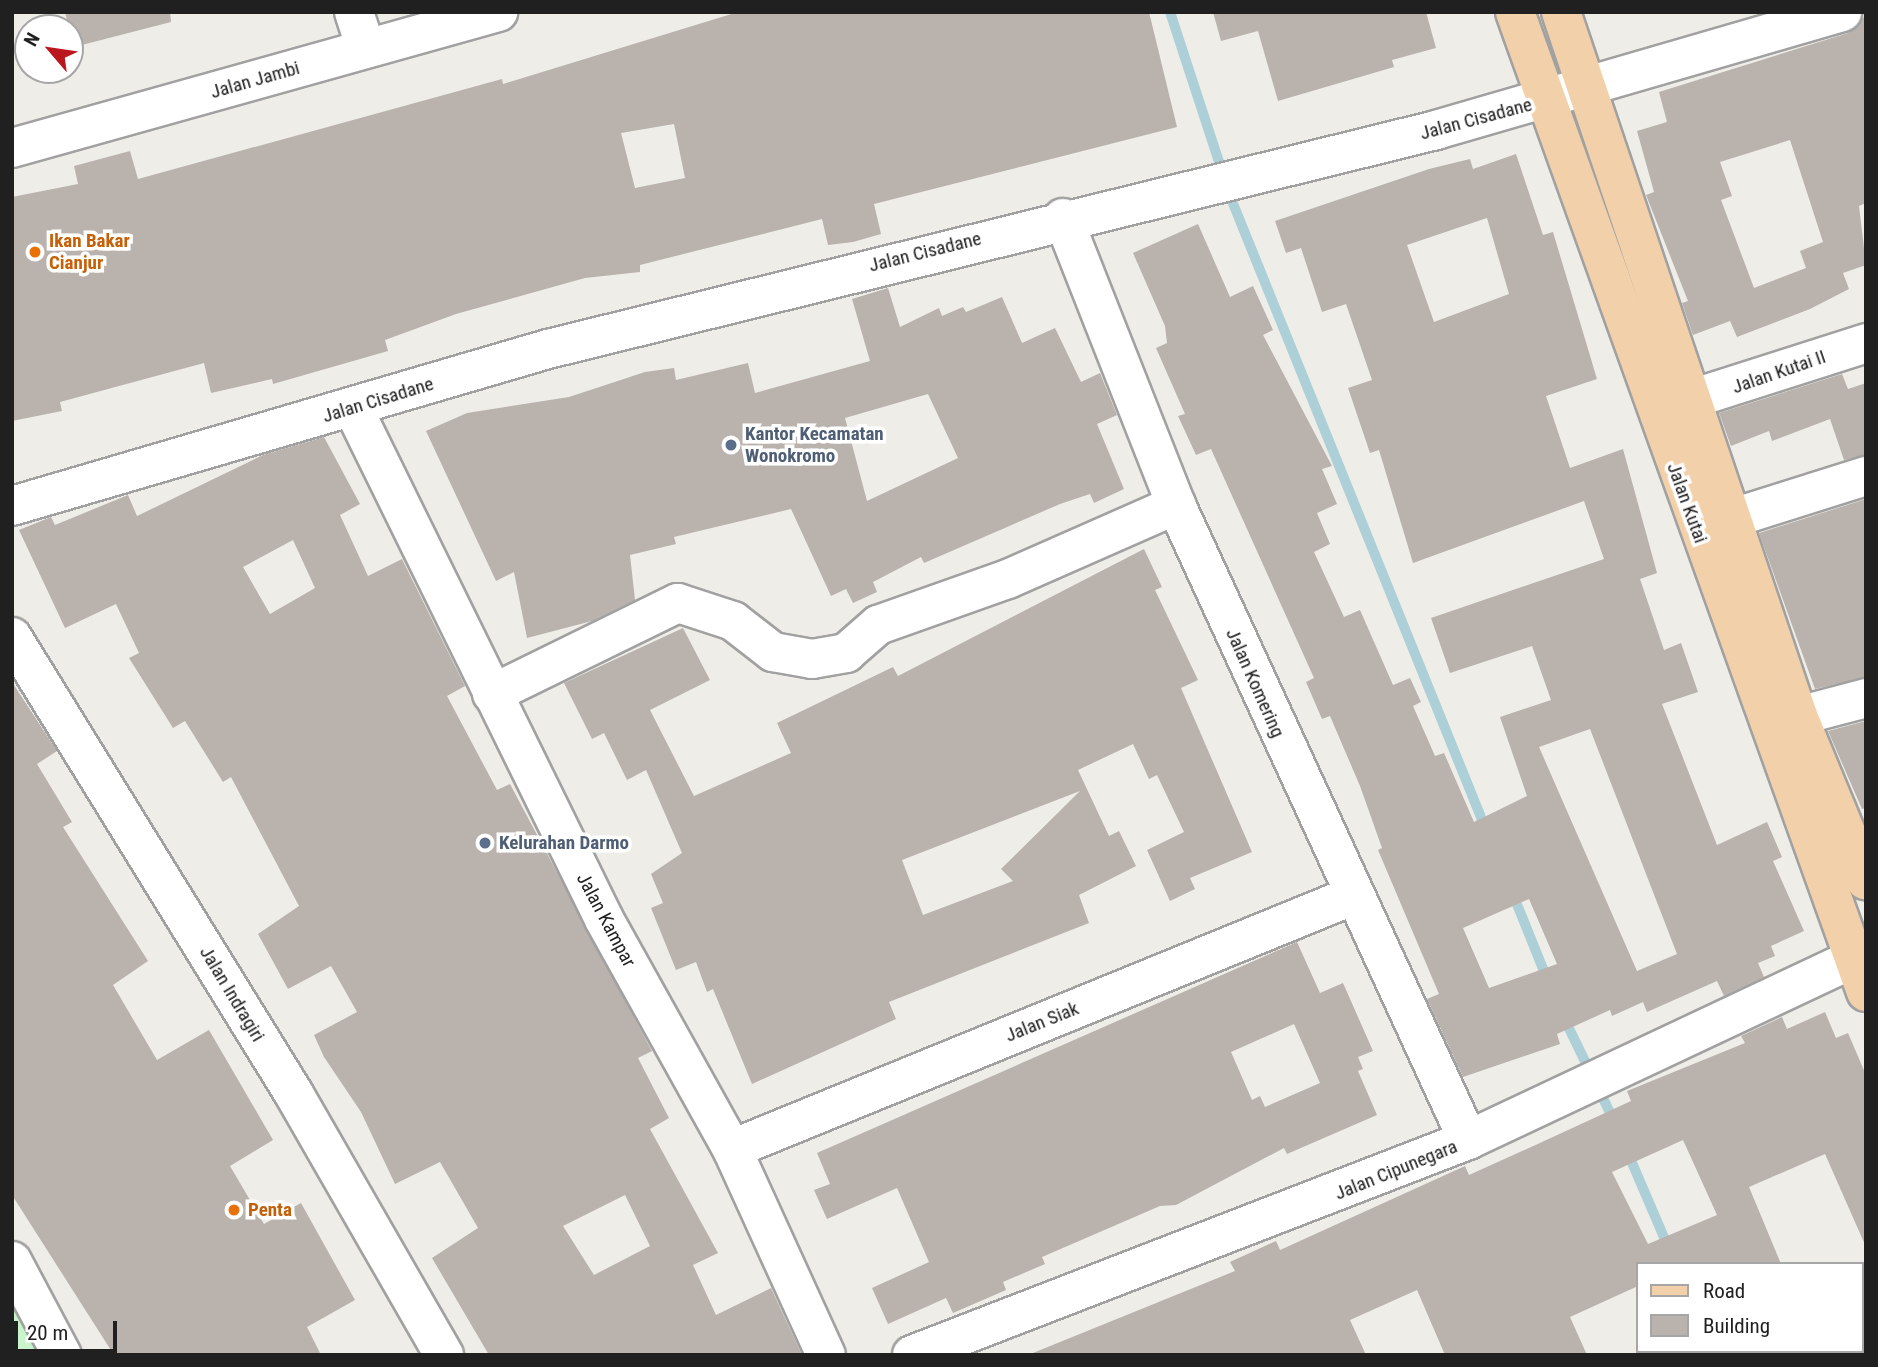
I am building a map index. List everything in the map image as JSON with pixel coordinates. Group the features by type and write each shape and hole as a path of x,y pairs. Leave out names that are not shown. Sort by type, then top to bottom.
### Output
{"main road":[{"name":"Jalan Kutai","path":"1515,12 1861,968"},
{"name":"Jalan Kutai","path":"1561,12 1798,716 1866,881"}],"street":[{"path":"354,12 366,48"},
{"name":"Jalan Jambi","path":"12,148 498,12"},
{"name":"Jalan Cisadane","path":"12,506 548,349 1063,218 1197,188 1546,101 1842,12"},
{"name":"Jalan Komering","path":"1063,218 1176,505 1352,896 1468,1140"},
{"name":"Jalan Kutai II","path":"1690,399 1866,343"},
{"name":"Jalan Kampar","path":"353,408 604,919 733,1149 826,1355"},
{"path":"1733,518 1866,476"},
{"path":"492,694 678,603 733,621 773,652 812,659 846,653 878,625 1008,579 1176,505"},
{"name":"Jalan Indragiri","path":"12,638 294,1094 444,1355"},
{"path":"1798,716 1866,698"},
{"name":"Jalan Siak","path":"733,1149 1352,896"},
{"name":"Jalan Cipunegara","path":"912,1355 1468,1140 1573,1091 1861,968"},
{"path":"12,1261 62,1355"}],"green space":[{"path":"12,1304 38,1355 12,1355"}],"building":[{"path":"170,12 171,22 84,44 84,14 66,14"},
{"path":"738,12 1149,12 1177,127 874,204 881,234 853,242 828,245 822,219 640,265 640,272 585,278 456,314 385,340 388,351 273,384 272,379 211,393 204,363 60,402 62,411 12,421 12,197 78,184 74,166 130,151 138,179 502,79 503,84","holes":["674,124 685,178 635,188 621,133"]},
{"path":"1213,12 1426,12 1436,48 1392,60 1394,67 1278,101 1258,31 1221,41"},
{"path":"1866,15 1866,203 1859,206 1866,265 1843,273 1849,289 1810,309 1737,337 1730,321 1693,335 1682,303 1688,301 1646,195 1654,192 1637,131 1667,122 1659,92 1848,33","holes":["1790,140 1823,242 1800,251 1806,268 1754,288 1721,200 1732,196 1720,162"]},
{"path":"1516,154 1543,235 1553,232 1597,379 1546,396 1570,468 1623,449 1657,573 1640,579 1664,650 1681,643 1698,692 1662,704 1717,845 1767,822 1782,857 1773,861 1804,931 1771,946 1775,956 1758,963 1764,977 1724,996 1717,981 1647,1012 1643,1002 1612,1016 1610,1010 1557,1034 1560,1044 1463,1077 1427,999 1439,994 1378,850 1382,848 1360,786 1330,716 1322,719 1306,682 1314,678 1211,449 1196,455 1178,416 1185,414 1156,348 1167,343 1165,326 1133,253 1198,224 1230,297 1253,286 1273,330 1263,335 1332,466 1322,469 1337,504 1317,513 1330,544 1314,552 1344,617 1360,610 1393,685 1410,678 1421,702 1413,706 1435,756 1444,753 1474,822 1527,796 1500,717 1551,700 1532,646 1450,673 1431,618 1604,559 1584,501 1413,563 1379,450 1370,453 1348,388 1372,380 1346,304 1322,312 1301,248 1286,253 1275,221 1429,169 1470,159 1473,169","holes":["1487,218 1509,294 1434,322 1407,245","1590,729 1677,954 1637,971 1539,747","1529,899 1557,964 1489,988 1463,928"]},
{"path":"888,288 900,327 939,308 942,316 963,307 966,312 1002,297 1022,343 1055,328 1081,382 1100,373 1117,415 1097,424 1124,489 1094,503 1090,494 1060,504 924,563 921,557 873,582 877,592 853,603 846,589 831,596 791,509 674,537 676,544 630,555 635,600 592,621 527,638 514,572 496,581 426,431 467,413 569,397 645,372 674,368 676,380 748,363 755,393 870,361 852,299","holes":["928,394 958,458 867,501 845,418"]},
{"path":"1842,374 1848,389 1866,383 1866,455 1844,460 1830,419 1772,441 1769,431 1731,446 1719,413"},
{"path":"324,437 360,504 340,515 368,576 402,559 465,686 447,696 497,790 510,784 652,1051 638,1058 669,1118 650,1129 718,1253 693,1265 716,1315 771,1288 802,1355 489,1355 432,1258 478,1228 440,1162 395,1184 361,1112 324,1057 314,1035 357,1012 331,966 288,989 258,934 299,906 231,777 223,782 185,721 173,728 129,658 139,653 116,604 65,628 19,530 51,517 55,525 128,495 137,516 263,455","holes":["293,540 315,588 270,614 243,567","625,1195 650,1246 594,1275 563,1226"]},
{"path":"1866,499 1866,677 1815,689 1759,533"},
{"path":"1144,549 1162,587 1155,590 1198,680 1181,688 1252,852 1190,878 1195,889 1170,901 1147,850 1184,832 1157,775 1149,779 1133,744 1078,770 1109,836 1119,831 1136,866 1079,895 1089,923 889,1002 896,1019 752,1084 713,989 707,992 696,962 676,970 651,908 663,903 651,874 682,853 646,770 627,780 604,733 592,739 564,683 683,628 710,680 650,710 694,796 791,753 777,723 893,667 898,676","holes":["1080,791 1001,869 1013,881 923,915 902,860"]},
{"path":"12,682 57,751 37,764 72,822 63,827 148,961 113,985 157,1060 209,1030 273,1140 230,1166 264,1224 301,1203 355,1300 307,1327 321,1355 114,1355 12,1195"},
{"path":"1866,721 1866,808 1862,809 1828,731"},
{"path":"1297,942 1320,993 1343,983 1373,1051 1358,1057 1363,1069 1358,1071 1377,1115 1287,1154 1284,1148 1176,1205 1160,1206 1042,1257 1045,1264 1003,1282 1006,1290 953,1313 946,1298 888,1324 872,1288 929,1262 897,1188 827,1219 814,1190 830,1184 817,1153","holes":["1294,1024 1320,1083 1265,1107 1260,1096 1252,1100 1231,1052"]},
{"path":"1825,1012 1836,1038 1848,1033 1866,1075 1866,1247 1825,1154 1749,1187 1780,1262 1636,1262 1636,1287 1570,1317 1587,1355 1445,1355 1417,1290 1350,1320 1366,1355 1028,1355 1235,1271 1230,1262 1276,1241 1280,1250 1465,1166 1469,1175 1631,1101 1627,1091 1745,1043 1741,1036 1782,1017 1787,1029","holes":["1683,1140 1717,1215 1648,1244 1612,1172"]}],"waterway":[{"path":"1170,12 1230,196 1487,832"},
{"path":"1512,892 1548,981"},
{"path":"1564,1018 1615,1123"},
{"path":"1627,1151 1669,1249"}],"place":[{"name":"Ikan Bakar Cianjur","path":"35,252"},
{"name":"Kantor Kecamatan Wonokromo","path":"731,445"},
{"name":"Kelurahan Darmo","path":"485,843"},
{"name":"Penta","path":"234,1210"}]}
